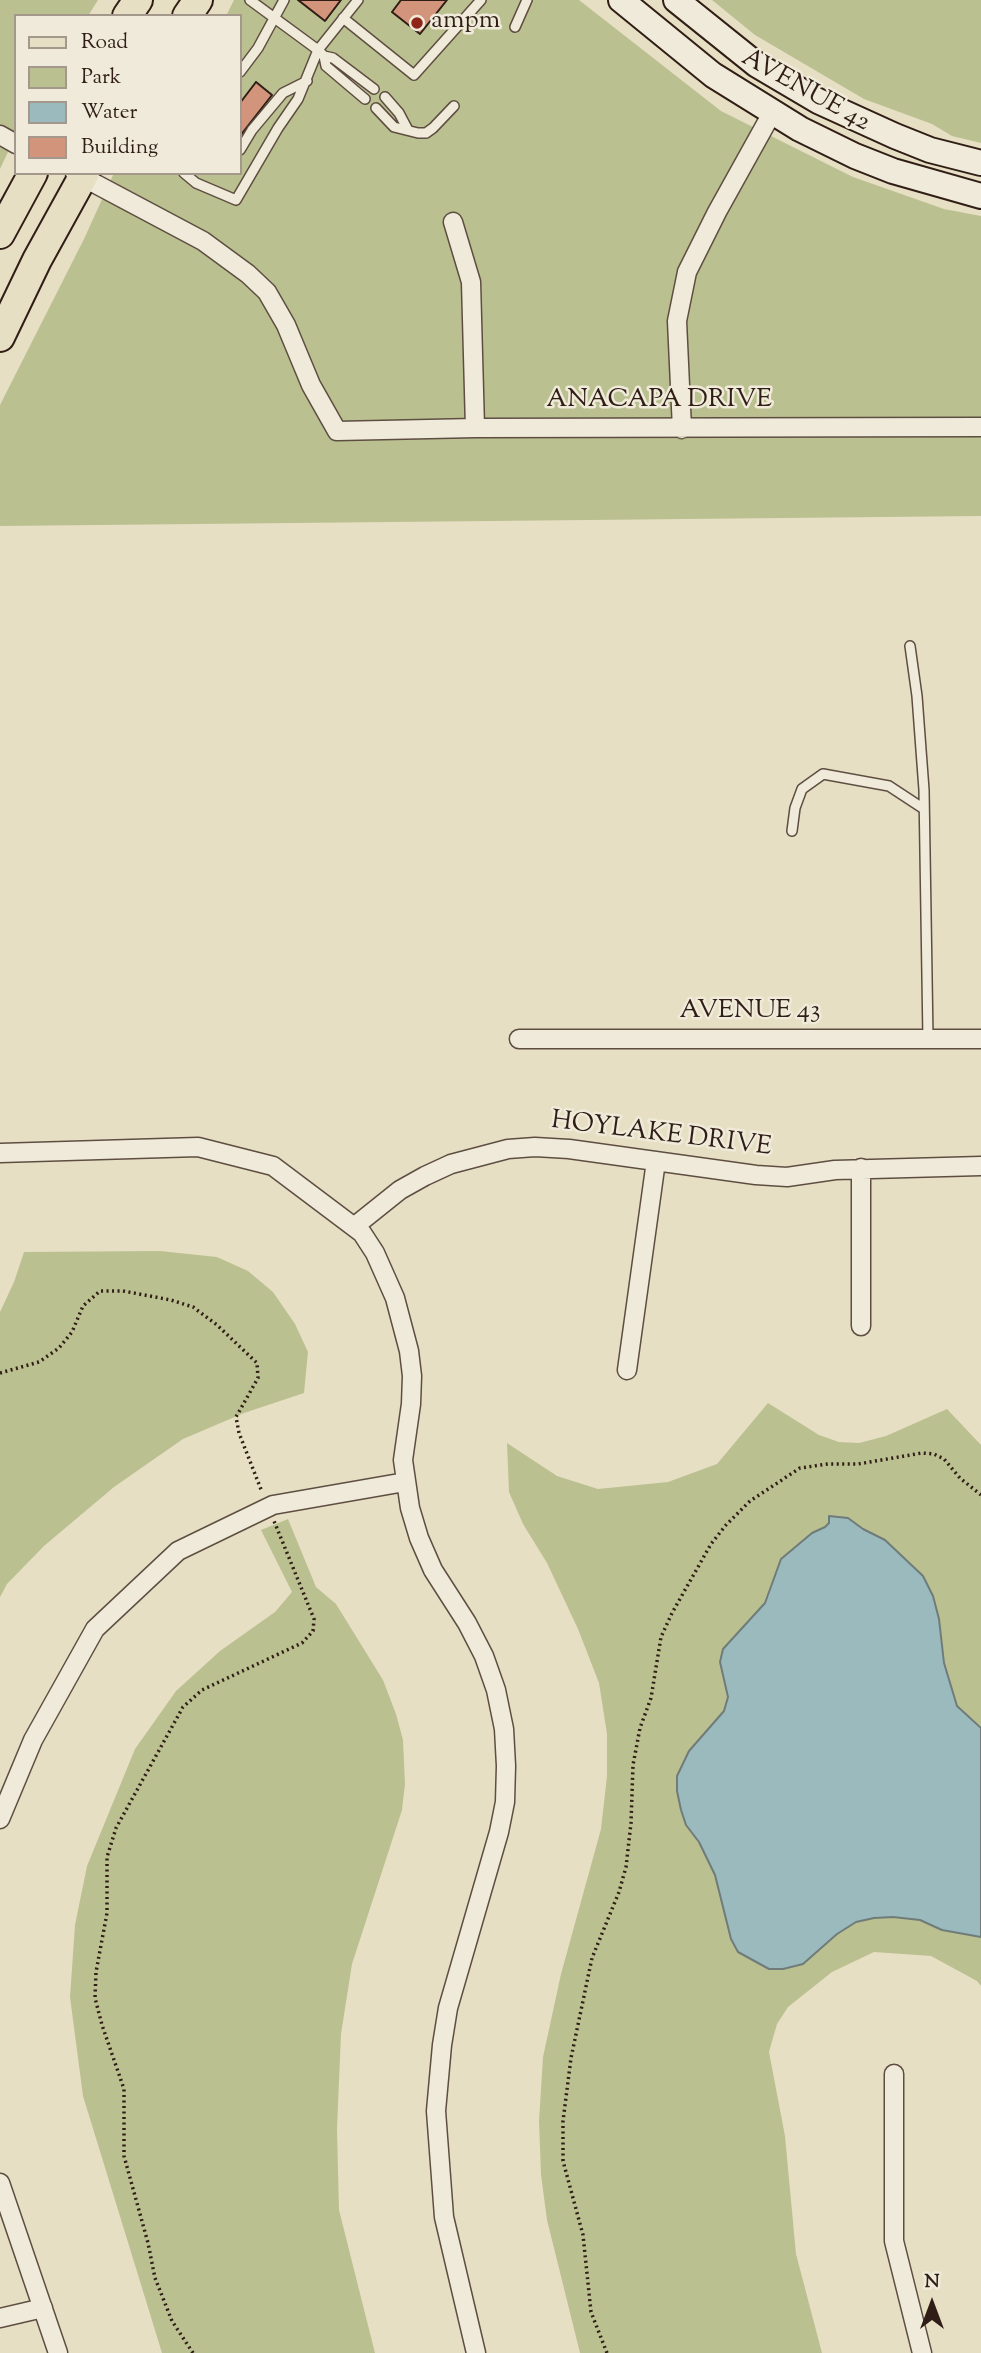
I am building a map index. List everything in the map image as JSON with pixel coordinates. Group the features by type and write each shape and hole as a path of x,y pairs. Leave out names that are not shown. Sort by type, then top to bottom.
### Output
{"main road":[{"path":"0,234 32,175"},
{"path":"0,337 80,175"}],"street":[{"name":"AVENUE 42","path":"621,0 713,75 772,113 855,156 930,183 981,196"},
{"path":"642,0 750,84 770,87 789,85"},
{"name":"AVENUE 42","path":"676,0 746,57 789,85 850,118 943,153 981,163"},
{"path":"682,429 677,321 687,272 772,113 791,110 810,113 848,133 892,151 943,153"},
{"name":"ANACAPA DRIVE","path":"82,175 203,241 248,274 267,292 286,325 311,385 337,431 475,428 981,427"},
{"path":"453,222 471,282 475,428"},
{"name":"AVENUE 43","path":"519,1039 981,1039"},
{"path":"0,1153 198,1147 273,1166 355,1226 368,1240 387,1277 404,1325 409,1350 411,1385 403,1461 404,1482 419,1538 433,1570 467,1623 484,1656 496,1690 504,1728 506,1766 503,1812 448,2008 436,2111 444,2217 476,2353"},
{"name":"HOYLAKE DRIVE","path":"355,1226 400,1190 451,1164 487,1153 535,1147 787,1177 861,1168 981,1166"},
{"path":"627,1370 656,1161"},
{"path":"861,1168 861,1326"},
{"path":"0,1819 33,1740 95,1629 178,1551 269,1507 404,1482"},
{"path":"894,2074 894,2241 922,2353"},
{"path":"0,2183 58,2353"},
{"path":"0,2318 43,2308"}],"lane":[{"path":"250,0 374,89"},
{"path":"242,69 275,20 284,0"},
{"path":"186,175 196,183 236,200 298,99 321,53 358,0"},
{"path":"343,18 414,75 481,0"},
{"path":"515,27 527,0"},
{"path":"321,53 326,66 365,99"},
{"path":"242,147 252,130 284,93 307,81"},
{"path":"385,97 399,113 408,130"},
{"path":"376,108 394,127 426,133 454,106"},
{"path":"909,646 917,696 925,809 928,1039"},
{"path":"792,831 795,808 802,789 823,774 889,786 925,809"}],"path":[{"path":"0,1373 39,1362 59,1348 72,1332 83,1306 100,1291 123,1291 171,1300 193,1307 217,1325 257,1363 258,1378 254,1389 238,1412 236,1422 314,1619 313,1631 302,1643 202,1690 183,1707 116,1828 107,1857 105,1926 95,1986 98,2009 124,2089 124,2156 155,2278 172,2321 193,2353"},
{"path":"607,2353 591,2312 583,2235 566,2178 562,2144 563,2122 571,2058 592,1958 619,1892 626,1867 630,1846 635,1747 651,1698 661,1637 711,1544 726,1525 750,1501 800,1468 858,1464 922,1453 934,1454 944,1459 960,1478 981,1494"}],"green space":[{"path":"0,0 98,0 89,14 14,14 14,139 0,169"},
{"path":"234,0 579,0 721,111 853,177 944,209 981,216 981,516 0,526 0,405 84,239 113,175 242,175 242,14 227,14"},
{"path":"712,0 981,0 981,143 952,136 932,124 864,99 755,35"},
{"path":"160,1251 217,1257 248,1271 273,1292 295,1324 308,1352 304,1393 244,1413 183,1439 114,1487 44,1546 7,1584 0,1597 0,1312 24,1252"},
{"path":"768,1403 819,1435 839,1442 859,1443 886,1436 947,1409 981,1445 981,1986 977,1981 931,1956 874,1952 832,1972 788,2007 777,2024 769,2052 785,2136 796,2254 822,2353 580,2353 547,2220 541,2175 539,2121 543,2057 561,1974 601,1829 607,1776 607,1734 599,1683 578,1629 509,1492 507,1443 557,1476 598,1489 668,1482 717,1464"},
{"path":"288,1519 316,1587 336,1604 383,1680 403,1740 405,1784 402,1810 352,1964 341,2034 337,2129 339,2210 375,2353 162,2353 83,2096 70,1997 75,1925 87,1866 135,1749 176,1691 220,1651 275,1612 292,1592 261,1530"}],"water":[{"path":"829,1516 848,1518 885,1540 923,1576 933,1596 939,1619 944,1663 957,1706 981,1728 981,1937 942,1930 920,1920 874,1918 856,1922 837,1934 803,1964 769,1969 738,1952 731,1939 715,1875 699,1842 686,1825 681,1810 677,1776 689,1751 724,1711 728,1697 720,1662 723,1649 765,1603 781,1559 812,1533 825,1527 829,1523"}],"building":[{"path":"298,0 341,0 325,21"},
{"name":"ampm","path":"401,0 447,0 420,34 392,12"},
{"path":"256,82 272,95 242,133 242,100"}],"place":[{"name":"ampm","path":"417,23"}]}
